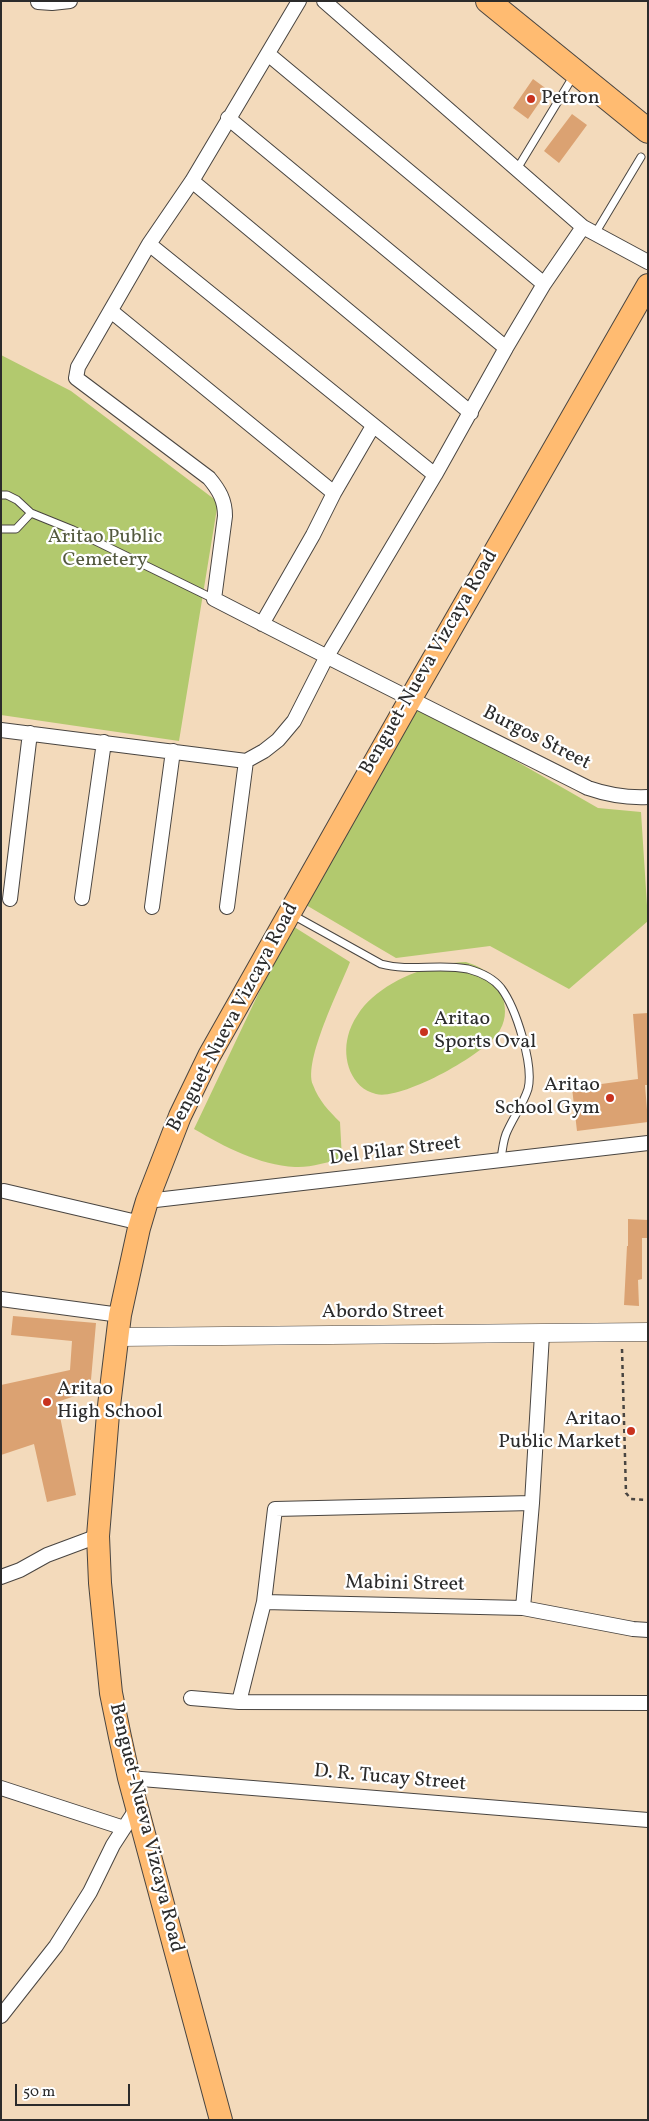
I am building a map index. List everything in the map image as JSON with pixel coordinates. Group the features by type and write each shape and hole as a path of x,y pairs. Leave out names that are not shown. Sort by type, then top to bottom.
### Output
{"highway":[{"path":"488,1 648,131"}],"main road":[{"name":"Benguet-Nueva Vizcaya Road","path":"221,2120 129,1778 111,1693 100,1584 98,1536 108,1414 120,1315 141,1223 147,1201 180,1116 209,1056 289,912 648,285"}],"street":[{"path":"38,2 52,4 70,1"},
{"path":"214,599 225,516 225,509 219,490 209,478 76,378 78,367 150,244 192,181 299,1"},
{"path":"324,1 590,230 648,262"},
{"path":"268,54 544,284"},
{"path":"228,118 506,348"},
{"path":"192,181 471,413"},
{"path":"1,730 246,760 264,752 278,740 294,721 326,658 435,475 544,284 590,230"},
{"path":"150,244 435,475"},
{"path":"111,311 334,493"},
{"path":"262,624 373,426"},
{"name":"Burgos Street","path":"214,599 326,658 411,698 588,788 604,794 625,798 648,798"},
{"path":"10,899 30,733"},
{"path":"82,898 104,742"},
{"path":"152,907 173,751"},
{"path":"227,907 246,760"},
{"name":"Del Pilar Street","path":"147,1201 648,1143"},
{"path":"4,1191 141,1223"},
{"path":"1,1299 120,1315"},
{"name":"Abordo Street","path":"118,1337 648,1332"},
{"path":"523,1608 532,1503 542,1334"},
{"path":"239,1702 264,1602 275,1509 532,1503"},
{"path":"1,1577 98,1536"},
{"name":"Mabini Street","path":"264,1602 523,1608 633,1629 648,1630"},
{"path":"191,1698 239,1702 648,1703"},
{"name":"D. R. Tucay Street","path":"129,1778 648,1820"},
{"path":"1,1788 124,1828"},
{"path":"1,2016 56,1946 90,1892 113,1845 137,1808"}],"lane":[{"path":"517,169 576,73"},
{"path":"590,230 641,157"},
{"path":"1,495 7,495 17,500 31,513 73,530 214,599"},
{"path":"1,529 16,529 31,513"},
{"path":"289,912 381,964 396,968 446,966 470,969 488,977 500,987 523,1038 530,1080 525,1098 506,1134 501,1160"}],"path":[{"path":"622,1333 625,1487 629,1498 648,1500"}],"green space":[{"name":"Aritao Public Cemetery","path":"1,355 71,391 218,502 179,741 1,715"},
{"path":"413,702 598,808 641,812 648,921 569,989 490,946 396,958 306,905"},
{"path":"291,925 350,962 324,1024 313,1059 311,1074 313,1085 321,1101 340,1122 342,1159 301,1167 282,1166 255,1159 194,1129"},
{"name":"Aritao Sports Oval","path":"466,962 488,973 496,981 503,998 505,1007 504,1021 492,1040 479,1051 443,1073 404,1090 388,1094 376,1094 360,1086 350,1071 346,1045 352,1026 364,1005 382,990 404,977 441,965"}],"building":[{"name":"Petron","path":"533,79 548,90 528,119 513,108"},
{"path":"572,114 587,125 559,163 544,151"},
{"name":"Aritao School Gym","path":"648,1013 648,1085 645,1085 648,1122 577,1131 572,1088 638,1079 633,1014"},
{"path":"628,1219 648,1220 648,1238 642,1238 642,1279 638,1280 639,1306 624,1305"},
{"path":"13,1316 96,1323 90,1391 57,1402 76,1495 47,1502 34,1444 1,1455 1,1385 70,1370 72,1341 11,1335"}],"place":[{"name":"Petron","path":"531,99"},
{"name":"Aritao Sports Oval","path":"424,1032"},
{"name":"Aritao School Gym","path":"610,1098"},
{"name":"Aritao High School","path":"47,1402"},
{"name":"Aritao Public Market","path":"631,1431"}]}
